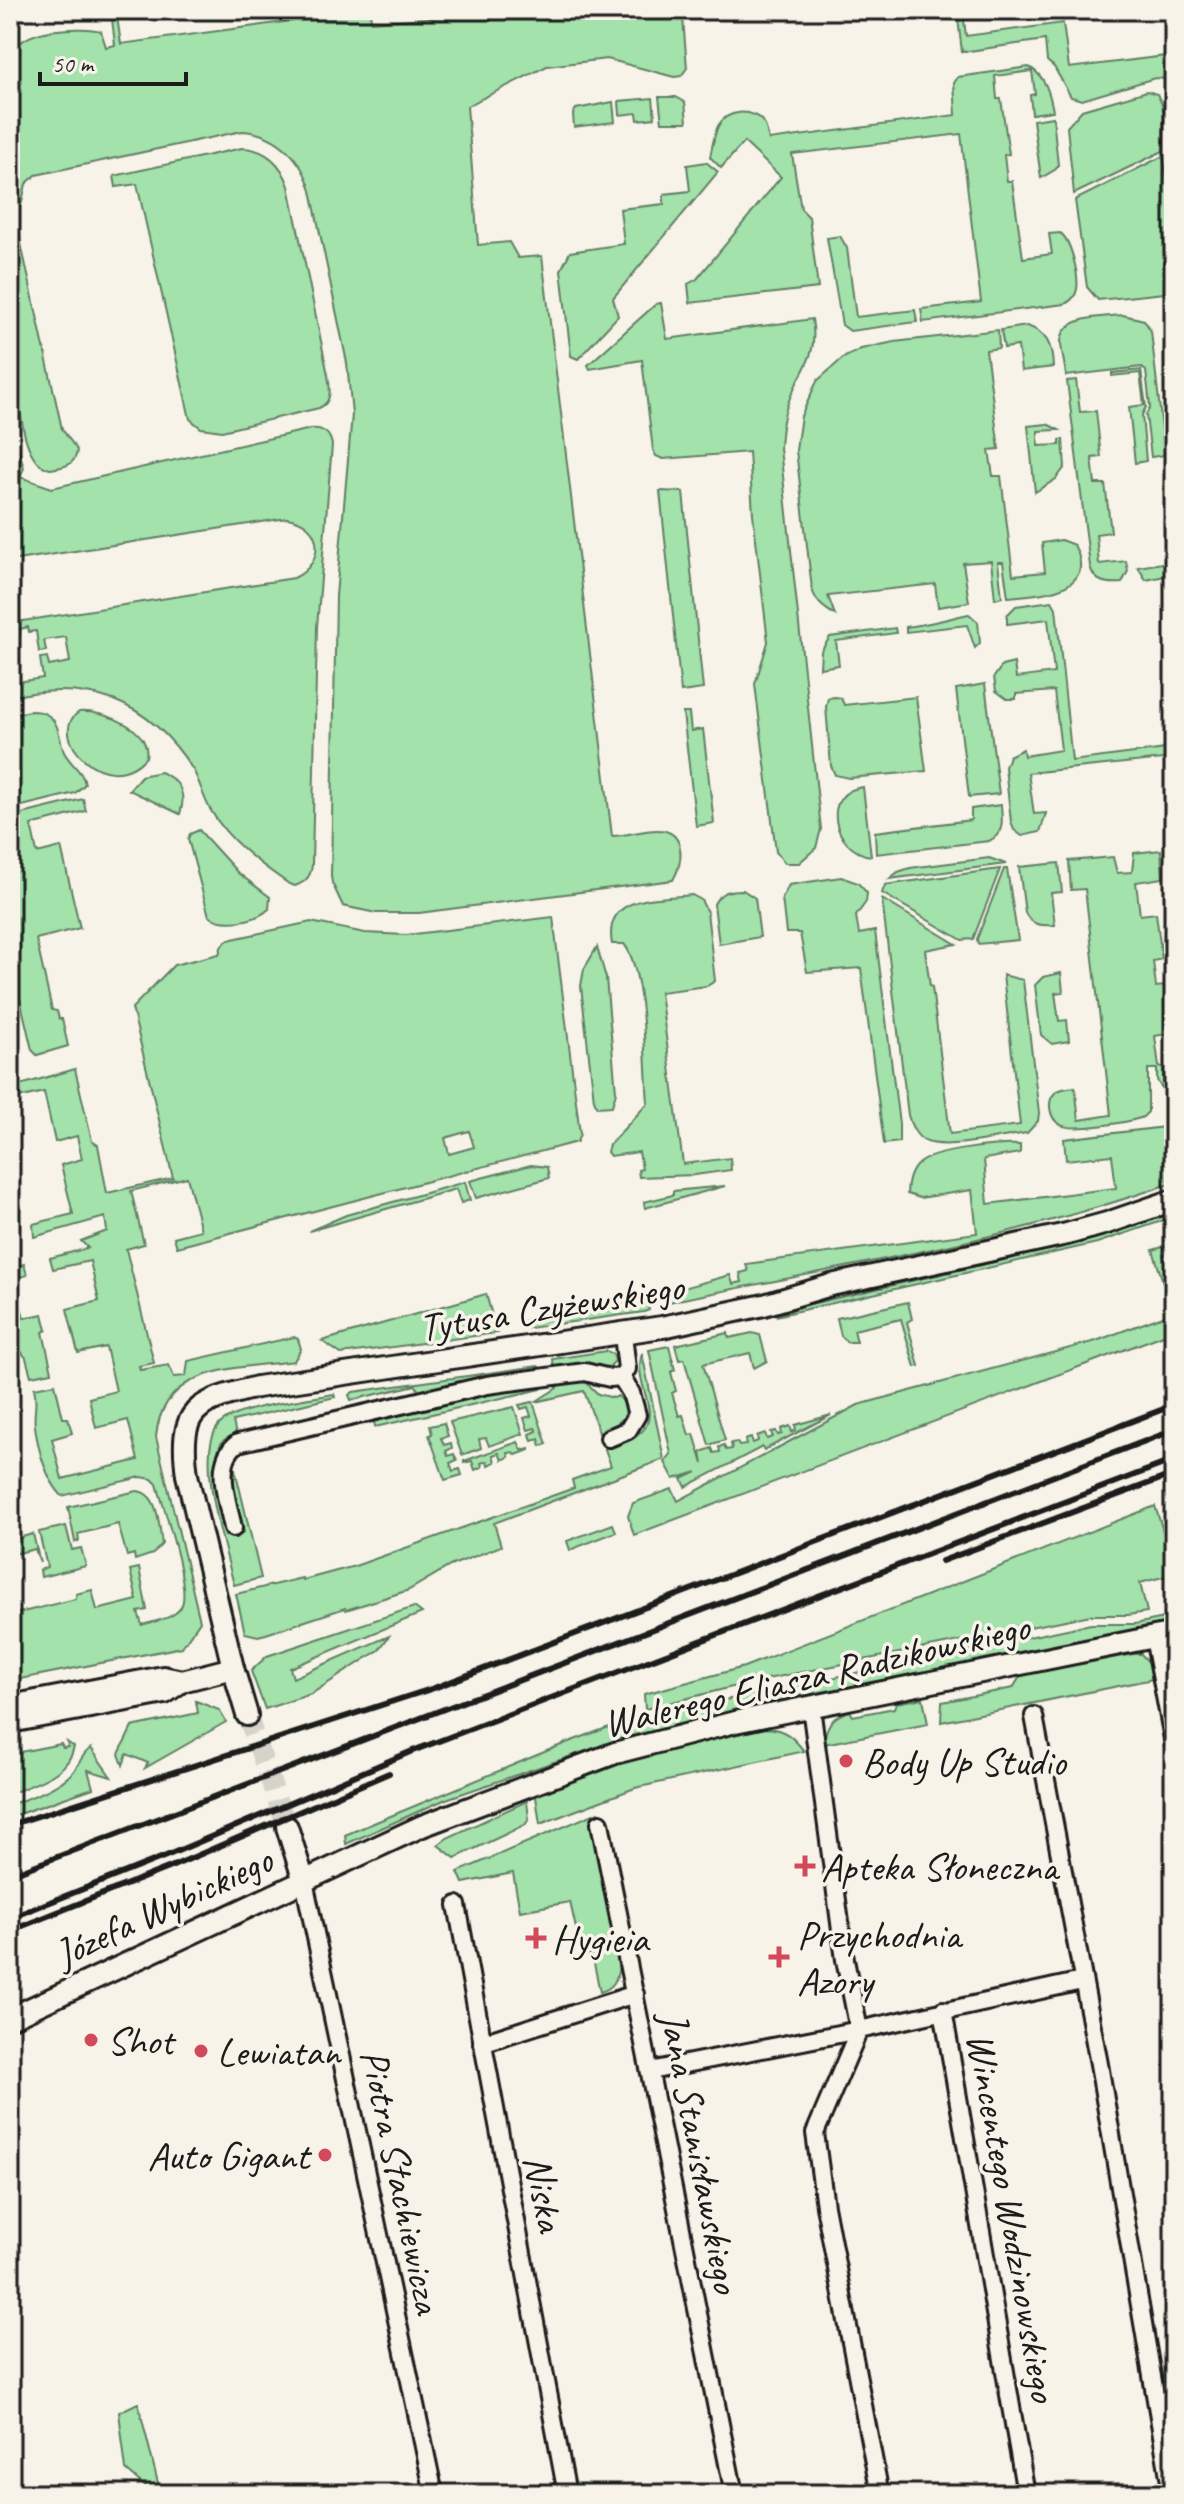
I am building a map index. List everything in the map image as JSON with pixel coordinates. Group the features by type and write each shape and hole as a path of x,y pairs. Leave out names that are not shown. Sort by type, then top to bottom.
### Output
{"street":[{"name":"Tytusa Czyżewskiego","path":"247,1715 187,1475 183,1438 185,1428 196,1412 215,1399 257,1387 623,1335 747,1310 831,1285 1067,1234 1174,1200"},
{"path":"233,1528 224,1488 224,1461 229,1451 245,1440 487,1385 585,1372 610,1378 621,1377 627,1369 623,1335"},
{"path":"609,1438 628,1430 637,1415 631,1393 621,1377"},
{"path":"1164,1635 1174,1744"},
{"name":"Walerego Eliasza Radzikowskiego","path":"304,1881 422,1826 615,1753 722,1725 1164,1635"},
{"path":"10,1722 165,1693 182,1681 233,1668"},
{"path":"10,1706 163,1677 182,1681"},
{"path":"811,1707 845,1960 859,2030 815,2133 825,2206 880,2494"},
{"path":"1034,1716 1099,2064 1172,2494"},
{"name":"Jana Stanisławskiego","path":"600,1823 734,2494"},
{"path":"287,1827 304,1881"},
{"name":"Józefa Wybickiego","path":"10,2018 304,1881"},
{"name":"Piotra Stachiewicza","path":"304,1881 434,2494"},
{"name":"Niska","path":"457,1905 567,2494"},
{"path":"943,2010 1082,1981"},
{"path":"482,2043 635,1994"},
{"name":"Wincentego Wodzinowskiego","path":"650,2071 859,2030 943,2010 1026,2494"}],"green space":[{"path":"111,10 116,10 121,44 307,19 317,10 370,10 371,22 533,10 750,10 683,18 687,68 681,76 674,77 607,59 547,66 467,106 478,245 509,242 518,258 542,256 612,836 657,830 673,835 678,841 680,856 673,880 419,913 376,913 343,906 331,876 336,596 352,414 347,363 312,195 303,171 278,143 242,131 36,175 26,184 22,202 10,217 10,70 14,68 16,49 30,37 68,29 101,31 106,47 115,45"},
{"path":"957,10 971,10 963,13 966,36 1063,23 1069,68 1174,55 1174,109 1171,85 1166,79 1155,78 1082,100 1071,97 1054,67 1047,61 1045,40 962,52"},
{"path":"1029,67 1043,80 1053,111 1032,114 1030,95 1035,94 1032,71 995,76 1009,154 1004,155 1007,181 1012,181 1023,258 1052,254 1049,234 1060,233 1068,242 1077,289 1073,298 1065,304 923,322 921,309 981,302 961,134 792,154 801,209 809,217 818,288 690,303 688,284 697,279 781,177 744,142 721,168 710,157 718,126 727,117 746,113 758,117 769,140 956,115 954,83 958,77"},
{"path":"1147,91 1157,94 1162,104 1163,151 1074,194 1067,127 1082,110"},
{"path":"659,97 676,97 685,102 687,122 662,122"},
{"path":"653,98 655,118 638,120 637,113 620,115 619,101"},
{"path":"613,102 615,122 574,127 573,114 576,109"},
{"path":"1053,117 1058,165 1041,178 1033,120"},
{"path":"242,148 266,154 282,170 289,186 330,394 327,402 319,408 222,431 201,428 190,419 137,184 116,187 114,176"},
{"path":"1163,156 1174,213 1174,292 1098,300 1087,287 1075,200"},
{"path":"706,162 718,172 613,298 618,316 578,359 571,356 561,270 570,252 624,244 620,209 664,204 664,194 690,191 687,165"},
{"path":"18,230 62,429 77,450 71,463 50,469 38,462 24,433 10,342 10,239"},
{"path":"840,236 847,248 856,317 915,310 917,322 850,331 842,325 827,238"},
{"path":"661,303 667,339 812,319 811,354 786,409 780,448 821,829 816,848 799,863 785,863 776,852 755,684 768,642 749,452 663,459 656,456 642,360 590,369 588,365 656,304"},
{"path":"1123,315 1144,320 1151,331 1165,455 1151,457 1146,415 1150,407 1146,371 1141,367 1066,376 1061,344 1068,328 1084,319"},
{"path":"1027,326 1040,332 1048,341 1053,367 1021,371 1018,346 1004,348 1001,330"},
{"path":"998,330 999,348 986,350 999,449 989,450 993,476 1001,476 1013,575 1045,572 1042,543 1061,540 1074,545 1080,561 1079,573 1062,588 1008,597 1003,562 998,562 1002,597 995,599 991,561 963,563 969,602 938,607 935,584 828,596 835,615 818,602 812,589 796,450 801,416 817,381 843,358 861,349 894,342"},
{"path":"1141,370 1146,407 1142,415 1146,461 1135,463 1129,407 1144,405 1140,373 1112,376 1112,373"},
{"path":"1076,380 1080,412 1096,411 1101,457 1092,458 1095,484 1105,484 1111,532 1096,534 1099,564 1126,561 1128,571 1122,583 1102,581 1094,576 1090,566 1067,381"},
{"path":"10,395 14,433 24,468 20,477 52,488 311,429 322,430 329,437 332,445 317,627 312,865 302,883 295,886 289,884 235,842 217,821 193,770 176,746 137,711 115,700 66,691 10,697 10,683 43,678 40,658 47,657 49,666 70,662 66,637 44,640 46,651 39,652 36,631 29,632 28,627 12,634 10,623 294,578 312,563 316,554 314,535 299,521 287,518 10,561"},
{"path":"1047,424 1059,430 1038,431 1038,446 1060,445 1063,439 1065,467 1056,479 1035,492 1028,426"},
{"path":"660,491 683,492 703,689 681,692"},
{"path":"1173,521 1174,574 1146,580 1138,567 1169,562 1164,523"},
{"path":"1052,601 1056,608 1072,761 1174,748 1174,760 1028,773 1034,814 1046,813 1040,832 1022,836 1014,830 1011,822 1005,767 1009,756 1023,749 1024,756 1061,750 1054,691 1016,694 1016,699 1007,699 996,691 994,677 1002,666 1014,663 1016,678 1054,673 1048,619 1007,624 1007,615 1016,606"},
{"path":"969,614 978,622 980,643 975,648 967,625 906,632 906,627"},
{"path":"895,628 896,633 836,641 839,665 820,668 821,651 830,637"},
{"path":"985,684 999,794 969,797 956,689"},
{"path":"916,697 926,771 849,778 835,775 831,766 826,707 828,698 841,698 844,705"},
{"path":"42,712 53,719 64,752 82,775 85,784 75,793 10,809 10,715"},
{"path":"79,712 100,714 134,729 146,747 146,757 130,769 114,772 98,769 85,760 69,735 70,722"},
{"path":"683,713 689,713 691,731 703,729 714,823 696,826"},
{"path":"160,772 173,779 180,788 183,800 180,814 129,790 141,776"},
{"path":"863,787 871,856 858,852 848,844 836,822 840,799 849,791"},
{"path":"83,799 86,811 31,825 37,853 61,847 80,928 36,939 52,1010 57,1011 59,1019 62,1019 68,1046 37,1055 32,1050 10,956 10,817"},
{"path":"1001,805 1000,830 989,841 876,854 875,832 971,820 971,809"},
{"path":"199,830 238,873 270,897 269,909 256,917 240,921 223,921 209,916 188,839 190,834"},
{"path":"1161,850 1163,878 1136,882 1140,915 1156,913 1162,959 1153,961 1156,987 1165,986 1171,1033 1155,1036 1159,1067 1163,1067 1163,1091 1157,1080 1157,1069 1148,1069 1148,1112 1143,1117 1089,1127 1061,1125 1054,1118 1050,1104 1056,1092 1066,1088 1075,1087 1079,1120 1111,1115 1085,889 1071,890 1069,861 1113,857 1117,873 1132,872 1134,853"},
{"path":"989,858 1006,864 889,879 910,868"},
{"path":"1059,863 1062,892 1051,893 1055,925 1038,924 1025,913 1019,867"},
{"path":"1000,869 973,939 962,940 882,893 885,885"},
{"path":"1004,869 1007,869 1018,940 978,944 977,939"},
{"path":"841,877 858,883 867,893 866,902 856,916 859,934 875,931 899,1142 884,1144 861,968 807,972 800,933 786,933 782,898 789,885"},
{"path":"743,890 755,898 760,937 719,944 714,904 726,892"},
{"path":"692,895 701,900 707,912 715,981 707,986 660,992 683,1164 730,1158 731,1170 639,1177 638,1170 642,1169 639,1152 610,1156 607,1152 609,1145 648,1103 643,1019 636,974 624,944 612,944 611,928 616,916 636,902"},
{"path":"882,899 956,944 925,950 950,1134 1020,1125 1003,975 1023,980 1039,1113 1038,1121 1027,1133 975,1142 934,1144 925,1141 914,1130 908,1115"},
{"path":"553,917 580,1134 577,1142 177,1247 174,1237 201,1230 187,1177 131,1191 144,1244 126,1249 154,1363 139,1366 140,1370 169,1365 174,1377 186,1376 188,1361 294,1337 298,1339 301,1349 294,1361 228,1369 188,1383 172,1395 161,1413 156,1437 200,1621 182,1647 10,1681 10,1615 76,1599 76,1594 92,1590 97,1610 137,1600 130,1570 139,1568 147,1610 138,1612 142,1625 178,1611 183,1597 183,1583 157,1484 152,1479 141,1477 62,1496 44,1464 35,1426 34,1388 55,1384 63,1418 68,1418 72,1433 52,1439 62,1479 138,1460 128,1420 96,1428 89,1398 116,1391 106,1347 78,1353 67,1309 99,1301 90,1261 53,1269 50,1258 88,1248 81,1241 107,1231 105,1217 34,1237 33,1224 73,1214 61,1165 82,1159 77,1136 55,1142 44,1092 10,1100 10,1088 75,1069 92,1141 98,1145 107,1193 173,1178 132,1008 174,965 219,954 228,940 311,922 365,933 406,935","holes":["469,1131 474,1147 449,1154 445,1138"]},
{"path":"597,947 606,978 616,1092 612,1106 597,1107 581,986 584,969"},
{"path":"1061,973 1063,992 1055,993 1059,1021 1067,1020 1069,1041 1052,1044 1041,1035 1035,985 1043,977"},
{"path":"1174,1126 1174,1182 1112,1203 987,1237 860,1264 669,1302 665,1293 730,1275 733,1284 742,1282 740,1273 748,1271 746,1264 977,1233 972,1190 920,1198 907,1194 915,1167 937,1155 982,1147 1020,1145 1020,1153 984,1159 988,1204 1116,1188 1112,1155 1066,1160 1064,1139"},
{"path":"531,1165 547,1167 549,1178 476,1198 470,1181"},
{"path":"465,1182 470,1200 461,1203 456,1189 309,1231 346,1215"},
{"path":"725,1186 645,1208 644,1202 673,1195 673,1191"},
{"path":"1174,1212 1174,1217 1097,1243 776,1316 802,1306 1095,1239"},
{"path":"1169,1245 1174,1265 1168,1254 1163,1255 1168,1271 1174,1274 1174,1307 1171,1308 1153,1250"},
{"path":"24,1264 27,1275 14,1279 24,1318 43,1314 47,1330 43,1332 52,1372 31,1376 26,1358 16,1345 10,1320 10,1268"},
{"path":"486,1294 497,1333 341,1354 322,1341"},
{"path":"642,1297 647,1299 649,1310 644,1312 522,1329 520,1322 541,1321"},
{"path":"908,1302 912,1319 907,1322 919,1366 915,1367 901,1319 854,1330 857,1342 847,1342 841,1336 837,1318"},
{"path":"1174,1312 1174,1331 634,1535 628,1516 633,1503 672,1489 678,1501 858,1405 1096,1341"},
{"path":"728,1333 729,1338 752,1333 760,1335 767,1361 754,1368 750,1353 703,1364 725,1440 709,1445 684,1359 679,1360 675,1345"},
{"path":"669,1346 675,1370 671,1372 676,1391 672,1393 689,1435 694,1434 703,1464 701,1452 712,1448 714,1453 720,1452 719,1447 724,1445 726,1450 732,1449 731,1443 746,1445 745,1440 751,1438 753,1443 758,1441 757,1436 765,1433 767,1439 773,1437 771,1432 782,1434 781,1429 790,1426 792,1432 796,1430 795,1425 831,1415 686,1487 682,1479 697,1472 674,1479 665,1462 671,1454 649,1350"},
{"path":"606,1351 613,1354 615,1361 608,1368 585,1364 554,1367 553,1359"},
{"path":"642,1353 664,1459 494,1523 501,1546 450,1566 409,1590 266,1634 245,1633 236,1594 355,1566 574,1488 572,1480 611,1466 584,1391 535,1402 557,1388 557,1382 583,1379 598,1394 618,1396 626,1407 621,1420 605,1430 611,1447 632,1439 644,1429 648,1419 640,1367"},
{"path":"538,1366 542,1369 487,1377 419,1393 416,1385 351,1400 349,1395 353,1392"},
{"path":"544,1384 541,1389 375,1427 373,1418 487,1392"},
{"path":"334,1394 335,1397 233,1421 236,1435 224,1440 217,1459 221,1515 225,1536 244,1532 234,1488 234,1465 261,1578 234,1585 210,1477 213,1436 221,1423 243,1412"},
{"path":"533,1402 547,1444 541,1446 539,1439 532,1441 530,1434 537,1431 535,1428 528,1430 524,1418 531,1416 528,1407 521,1409 519,1405"},
{"path":"514,1407 523,1434 489,1446 486,1438 479,1439 481,1448 462,1455 450,1422"},
{"path":"444,1423 448,1436 441,1438 444,1445 451,1443 452,1448 446,1451 448,1456 454,1454 457,1460 450,1463 453,1471 460,1469 462,1475 445,1480 429,1435 432,1434 430,1426"},
{"path":"518,1442 522,1450 529,1450 516,1455 514,1452 508,1453 509,1457 502,1460 499,1453 493,1455 495,1462 488,1465 487,1461 481,1463 482,1467 475,1470 472,1461 464,1463 464,1461"},
{"path":"137,1491 150,1498 157,1512 162,1544 153,1554 135,1560 134,1554 127,1556 118,1524 78,1534 79,1541 75,1542 68,1507"},
{"path":"1155,1506 1174,1565 1174,1574 1140,1583 1147,1612 1091,1615 752,1682 645,1709 644,1694 744,1667"},
{"path":"613,1524 616,1532 570,1550 567,1541"},
{"path":"66,1526 72,1550 81,1548 86,1566 41,1577 40,1570 47,1567 39,1532"},
{"path":"33,1534 40,1563 35,1549 10,1555 10,1540"},
{"path":"414,1607 422,1613 290,1668 293,1678 389,1636 379,1650 311,1694 265,1709 251,1671 267,1656"},
{"path":"1174,1616 1174,1622 630,1736 446,1799 346,1844 345,1835 612,1726 1091,1624 1135,1624"},
{"path":"1141,1654 1152,1666 1153,1679 941,1722 942,1702 1013,1688 1021,1675"},
{"path":"923,1698 928,1724 824,1744 831,1723 844,1713 850,1711 853,1716 894,1708 896,1703"},
{"path":"196,1701 219,1710 226,1722 145,1768 148,1763 127,1754 123,1765 119,1754 132,1727 198,1713"},
{"path":"766,1728 788,1735 804,1751 635,1788 540,1824 536,1797 539,1793 645,1754"},
{"path":"67,1742 74,1747 65,1765 49,1777 10,1794 10,1754 61,1744 63,1748 68,1747"},
{"path":"91,1748 111,1777 88,1770 93,1788 10,1817 10,1805 59,1784 72,1773"},
{"path":"527,1801 529,1819 525,1825 455,1858 438,1845 447,1838"},
{"path":"598,1812 601,1820 593,1827 619,1966 614,1983 600,1992 592,1954 582,1955 570,1902 520,1911 513,1873 463,1883 458,1872"},
{"path":"138,2403 159,2487 148,2489 126,2470 119,2412"}],"tunnel":[{"path":"247,1715 287,1827"}],"railway":[{"path":"10,1825 434,1688 1174,1405"},
{"path":"10,1875 1174,1430"},
{"path":"10,1918 166,1856 410,1752 1174,1460"},
{"path":"942,1561 1174,1474"},
{"path":"10,1931 173,1866 389,1773"}],"place":[{"name":"Body Up Studio","path":"846,1761"},
{"name":"Apteka Słoneczna","path":"805,1866"},
{"name":"Hygieia","path":"536,1938"},
{"name":"Przychodnia Azory","path":"779,1957"},
{"name":"Shot","path":"91,2040"},
{"name":"Lewiatan","path":"201,2051"},
{"name":"Auto Gigant","path":"325,2155"}]}
